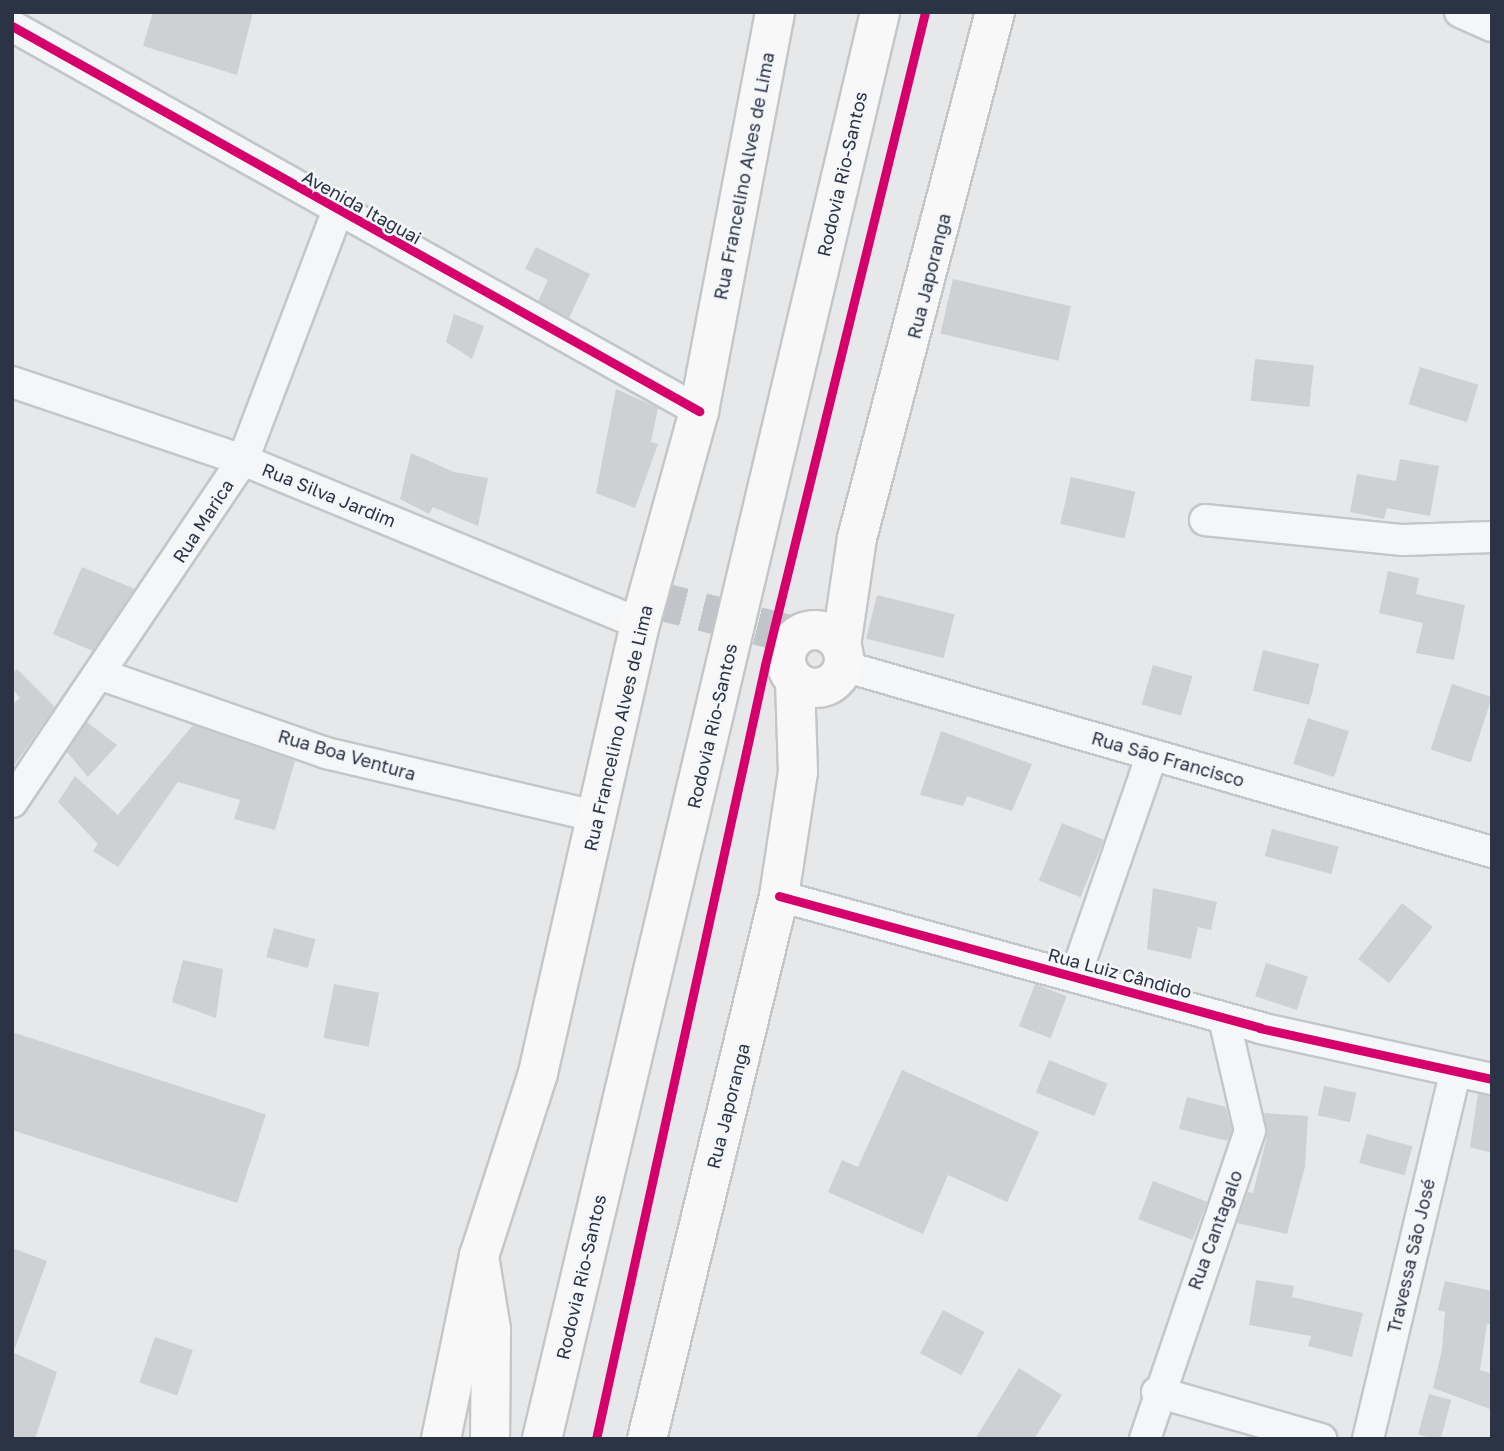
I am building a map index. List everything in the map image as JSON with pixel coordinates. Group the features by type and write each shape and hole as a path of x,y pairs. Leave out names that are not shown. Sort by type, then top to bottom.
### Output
{"main road":[{"name":"Rua Francelino Alves de Lima","path":"442,1439 479,1256 538,1073 640,624 699,411 775,12"},
{"name":"Rodovia Rio-Santos","path":"542,1439 880,12"},
{"name":"Rua Japoranga","path":"647,1439 779,896 797,772 833,655 857,538 995,12"},
{"name":"Rua Japoranga","path":"797,772 795,680 786,664 788,647 797,636 833,655"},
{"path":"795,680 820,687 833,655"},
{"path":"479,1256 491,1329 490,1439"}],"street":[{"path":"1460,12 1492,26"},
{"name":"Avenida Itaguai","path":"12,26 337,212 699,411"},
{"name":"Rua Marica","path":"12,802 102,675 243,460 337,212"},
{"name":"Rua Silva Jardim","path":"12,382 243,460 640,624"},
{"path":"1205,520 1402,540 1492,537"},
{"name":"Rua São Francisco","path":"833,655 1152,755 1492,852"},
{"name":"Rua Boa Ventura","path":"102,675 326,752 598,817"},
{"path":"1075,977 1152,755"},
{"name":"Rua Luiz Cândido","path":"779,896 1224,1018 1455,1073 1492,1079"},
{"name":"Rua Cantagalo","path":"1145,1439 1157,1392 1250,1131 1224,1018"},
{"name":"Travessa São José","path":"1368,1439 1455,1073"},
{"path":"1157,1392 1321,1439"}],"building":[{"path":"153,12 253,12 237,75 143,46"},
{"path":"536,247 590,274 569,318 538,301 548,280 525,269"},
{"path":"953,279 1071,306 1058,361 940,334"},
{"path":"454,314 484,326 472,359 446,342"},
{"path":"1255,359 1314,365 1309,407 1251,401"},
{"path":"1420,367 1478,385 1467,422 1409,404"},
{"path":"616,389 658,408 651,442 658,444 635,508 596,493"},
{"path":"411,453 454,472 488,478 478,526 433,507 429,514 400,499"},
{"path":"1400,459 1439,466 1430,516 1387,508 1384,519 1350,512 1357,474 1396,481"},
{"path":"1071,477 1135,492 1125,539 1060,524"},
{"path":"82,567 135,589 93,651 53,634"},
{"path":"1388,571 1419,578 1416,594 1465,605 1454,660 1416,653 1423,623 1379,613"},
{"path":"877,595 955,614 944,658 866,639"},
{"path":"1263,650 1319,664 1309,705 1253,691"},
{"path":"1153,665 1192,676 1181,716 1142,704"},
{"path":"17,669 55,707 12,768 12,705 20,698 12,689 12,674"},
{"path":"1452,684 1492,697 1471,763 1431,750"},
{"path":"1308,718 1349,731 1334,777 1293,764"},
{"path":"87,722 117,745 88,777 67,752"},
{"path":"193,725 295,761 275,830 234,819 240,800 178,782 118,867 93,851 98,844 58,802 75,776 118,815"},
{"path":"941,731 1032,764 1012,811 967,796 963,806 920,795"},
{"path":"1062,823 1104,840 1080,897 1039,880"},
{"path":"1272,829 1339,847 1331,874 1265,856"},
{"path":"1153,888 1217,902 1211,930 1198,927 1191,959 1147,949"},
{"path":"1402,903 1433,927 1389,983 1358,959"},
{"path":"274,928 316,939 308,968 266,957"},
{"path":"183,960 223,969 216,1018 172,1002"},
{"path":"1266,963 1308,977 1297,1010 1255,996"},
{"path":"334,984 379,993 369,1047 324,1038"},
{"path":"1035,984 1067,996 1051,1038 1019,1026"},
{"path":"12,1032 266,1115 237,1203 12,1130"},
{"path":"1049,1060 1107,1084 1094,1116 1036,1092"},
{"path":"902,1070 1039,1132 1007,1202 948,1175 923,1234 828,1192 842,1160 858,1167"},
{"path":"1324,1086 1356,1093 1350,1122 1318,1115"},
{"path":"1478,1094 1492,1096 1492,1153 1470,1147"},
{"path":"1187,1097 1226,1107 1232,1130 1228,1141 1179,1129"},
{"path":"1264,1113 1308,1116 1305,1167 1287,1234 1237,1223 1248,1192 1253,1193 1267,1137"},
{"path":"1367,1134 1412,1146 1405,1175 1359,1163"},
{"path":"1153,1181 1207,1202 1192,1240 1138,1219"},
{"path":"12,1248 47,1261 15,1348 12,1348"},
{"path":"1256,1280 1294,1286 1292,1297 1363,1313 1352,1357 1308,1346 1311,1336 1249,1325"},
{"path":"1445,1281 1492,1291 1492,1325 1487,1324 1480,1370 1490,1373 1490,1409 1433,1388 1442,1349 1445,1312 1438,1310"},
{"path":"943,1310 984,1332 961,1375 920,1353"},
{"path":"155,1337 193,1350 177,1395 139,1382"},
{"path":"12,1352 57,1372 35,1439 12,1439"},
{"path":"1019,1368 1062,1395 1034,1439 975,1439"},
{"path":"1429,1394 1451,1400 1441,1439 1418,1435"}],"tunnel":[{"path":"647,598 797,636"}],"cycle path":[{"path":"596,1439 765,665 925,12"},
{"path":"12,26 699,411"},
{"path":"779,896 1260,1028 1492,1079"}]}
